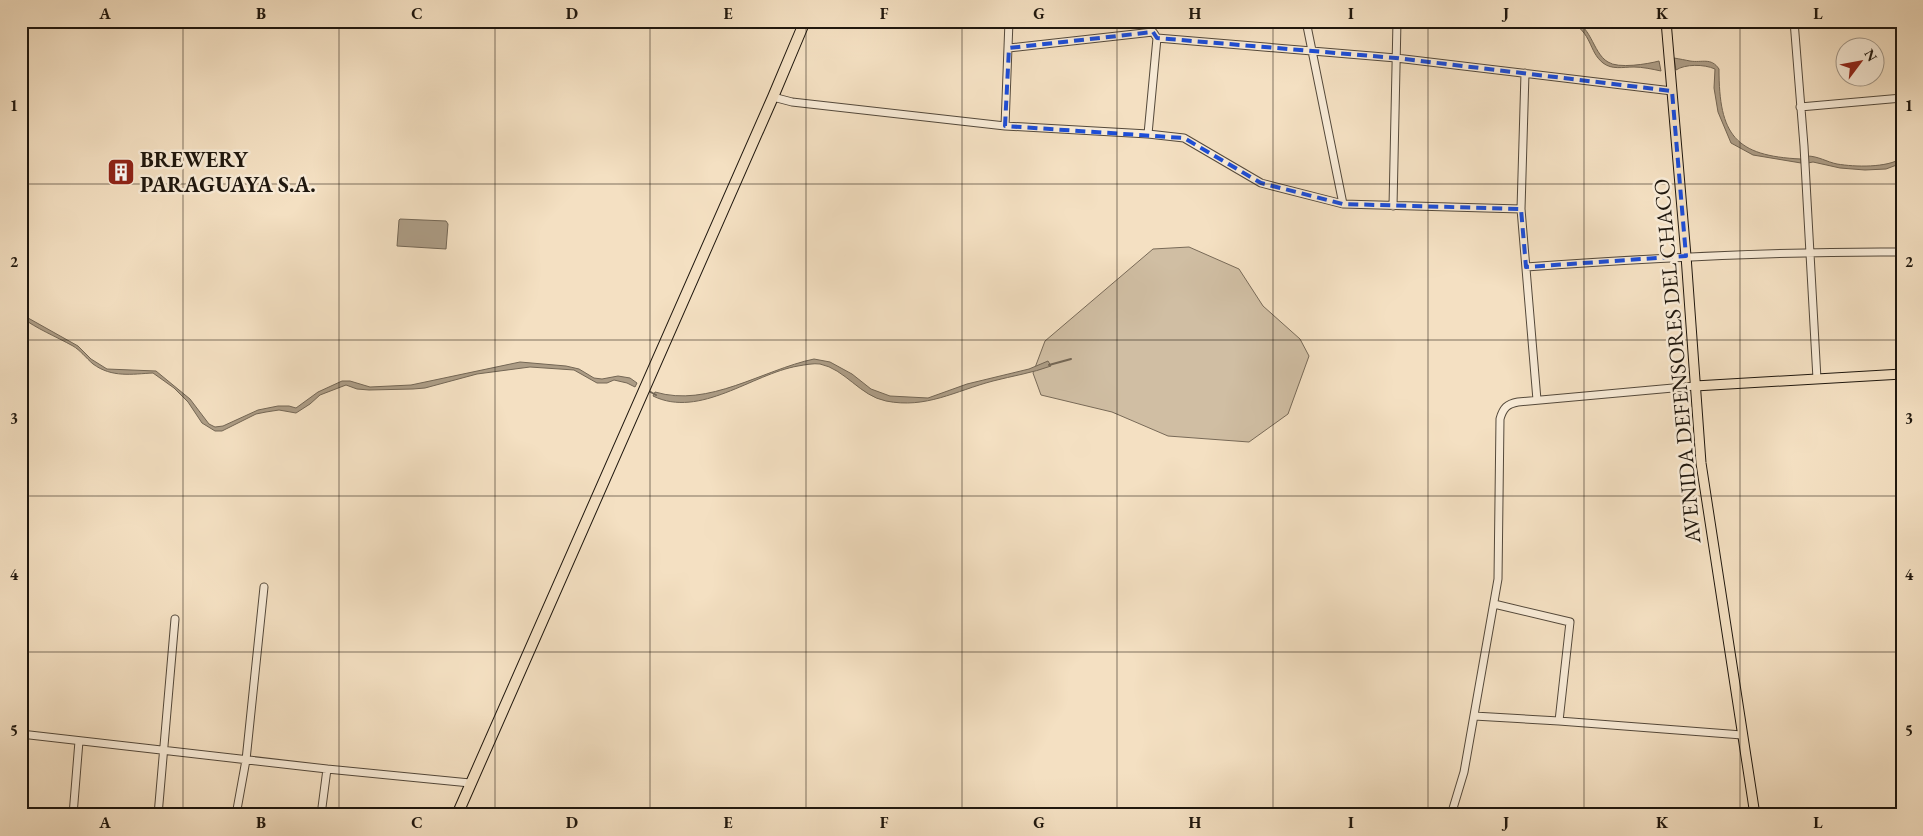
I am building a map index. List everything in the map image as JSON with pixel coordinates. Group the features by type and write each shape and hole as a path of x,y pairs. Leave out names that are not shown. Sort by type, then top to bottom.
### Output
{"highway":[{"path":"456,815 805,21"}],"main road":[{"name":"AVENIDA DEFENSORES DEL CHACO","path":"1666,21 1701,463 1755,815"},
{"path":"1695,386 1902,374"}],"street":[{"path":"1005,126 1009,21"},
{"path":"1306,21 1343,204"},
{"path":"1393,206 1397,21"},
{"path":"1817,379 1804,146 1794,22 1820,21"},
{"path":"1009,48 1153,32 1157,38 1148,134"},
{"path":"1157,38 1396,58 1672,91"},
{"path":"1525,73 1521,209 1537,400"},
{"path":"773,97 792,102 1005,126 1148,134 1184,138 1261,183 1343,204 1521,209"},
{"path":"1800,107 1902,98"},
{"path":"1526,267 1686,256 1810,251 1902,252"},
{"path":"1451,815 1464,772 1498,579 1500,419 1502,411 1508,404 1537,400 1695,386"},
{"path":"236,815 246,760 264,587"},
{"path":"1494,604 1570,622 1559,721"},
{"path":"158,815 175,619"},
{"path":"1474,716 1742,735"},
{"path":"21,734 470,783"},
{"path":"73,815 79,740"},
{"path":"321,815 328,769"}],"highlighted area":[{"path":"1153,32 1157,38 1396,58 1672,91 1686,256 1526,267 1521,209 1343,204 1261,183 1184,138 1005,126 1009,48"}],"shaded area":[{"path":"1569,21 1576,22 1582,26 1598,52 1608,62 1626,66 1659,61 1661,71 1640,67 1618,68 1606,65 1598,58 1582,31"},
{"path":"1674,58 1709,62 1716,65 1719,69 1723,110 1728,126 1735,138 1746,147 1760,153 1801,159 1801,163 1753,155 1731,143 1718,112 1714,88 1715,69 1695,65 1676,70"},
{"path":"1807,156 1853,166 1888,164 1902,158 1902,163 1886,169 1865,170 1840,168 1813,162 1808,163"},
{"path":"400,219 446,221 448,224 446,249 397,246"},
{"path":"1189,247 1239,269 1263,306 1300,339 1309,356 1288,414 1249,442 1168,436 1112,412 1041,395 1033,373 1045,341 1153,249"},
{"path":"21,314 78,346 91,359 107,369 156,371 190,399 209,424 215,427 223,426 258,410 278,406 296,408 318,392 342,381 350,381 370,387 411,385 520,362 566,366 579,369 594,378 602,379 618,376 630,378 637,383 635,387 614,380 607,383 597,383 574,370 530,367 477,374 425,388 369,390 357,389 346,385 320,395 296,413 279,410 256,414 222,431 215,431 202,423 188,402 174,388 153,373 122,374 100,368 76,348 33,325 21,317"},
{"path":"814,359 830,362 852,374 871,389 890,396 928,398 967,384 1029,369 1048,361 1051,366 993,381 940,398 914,403 886,401 877,398 868,394 837,371 820,364 809,364 780,371 707,399 671,402 653,396 655,392 675,396 715,391"}],"waterway":[{"path":"1049,365 1071,359"},
{"path":"647,390 656,395"}],"place":[{"name":"BREWERY PARAGUAYA S.A.","path":"121,172"}]}
